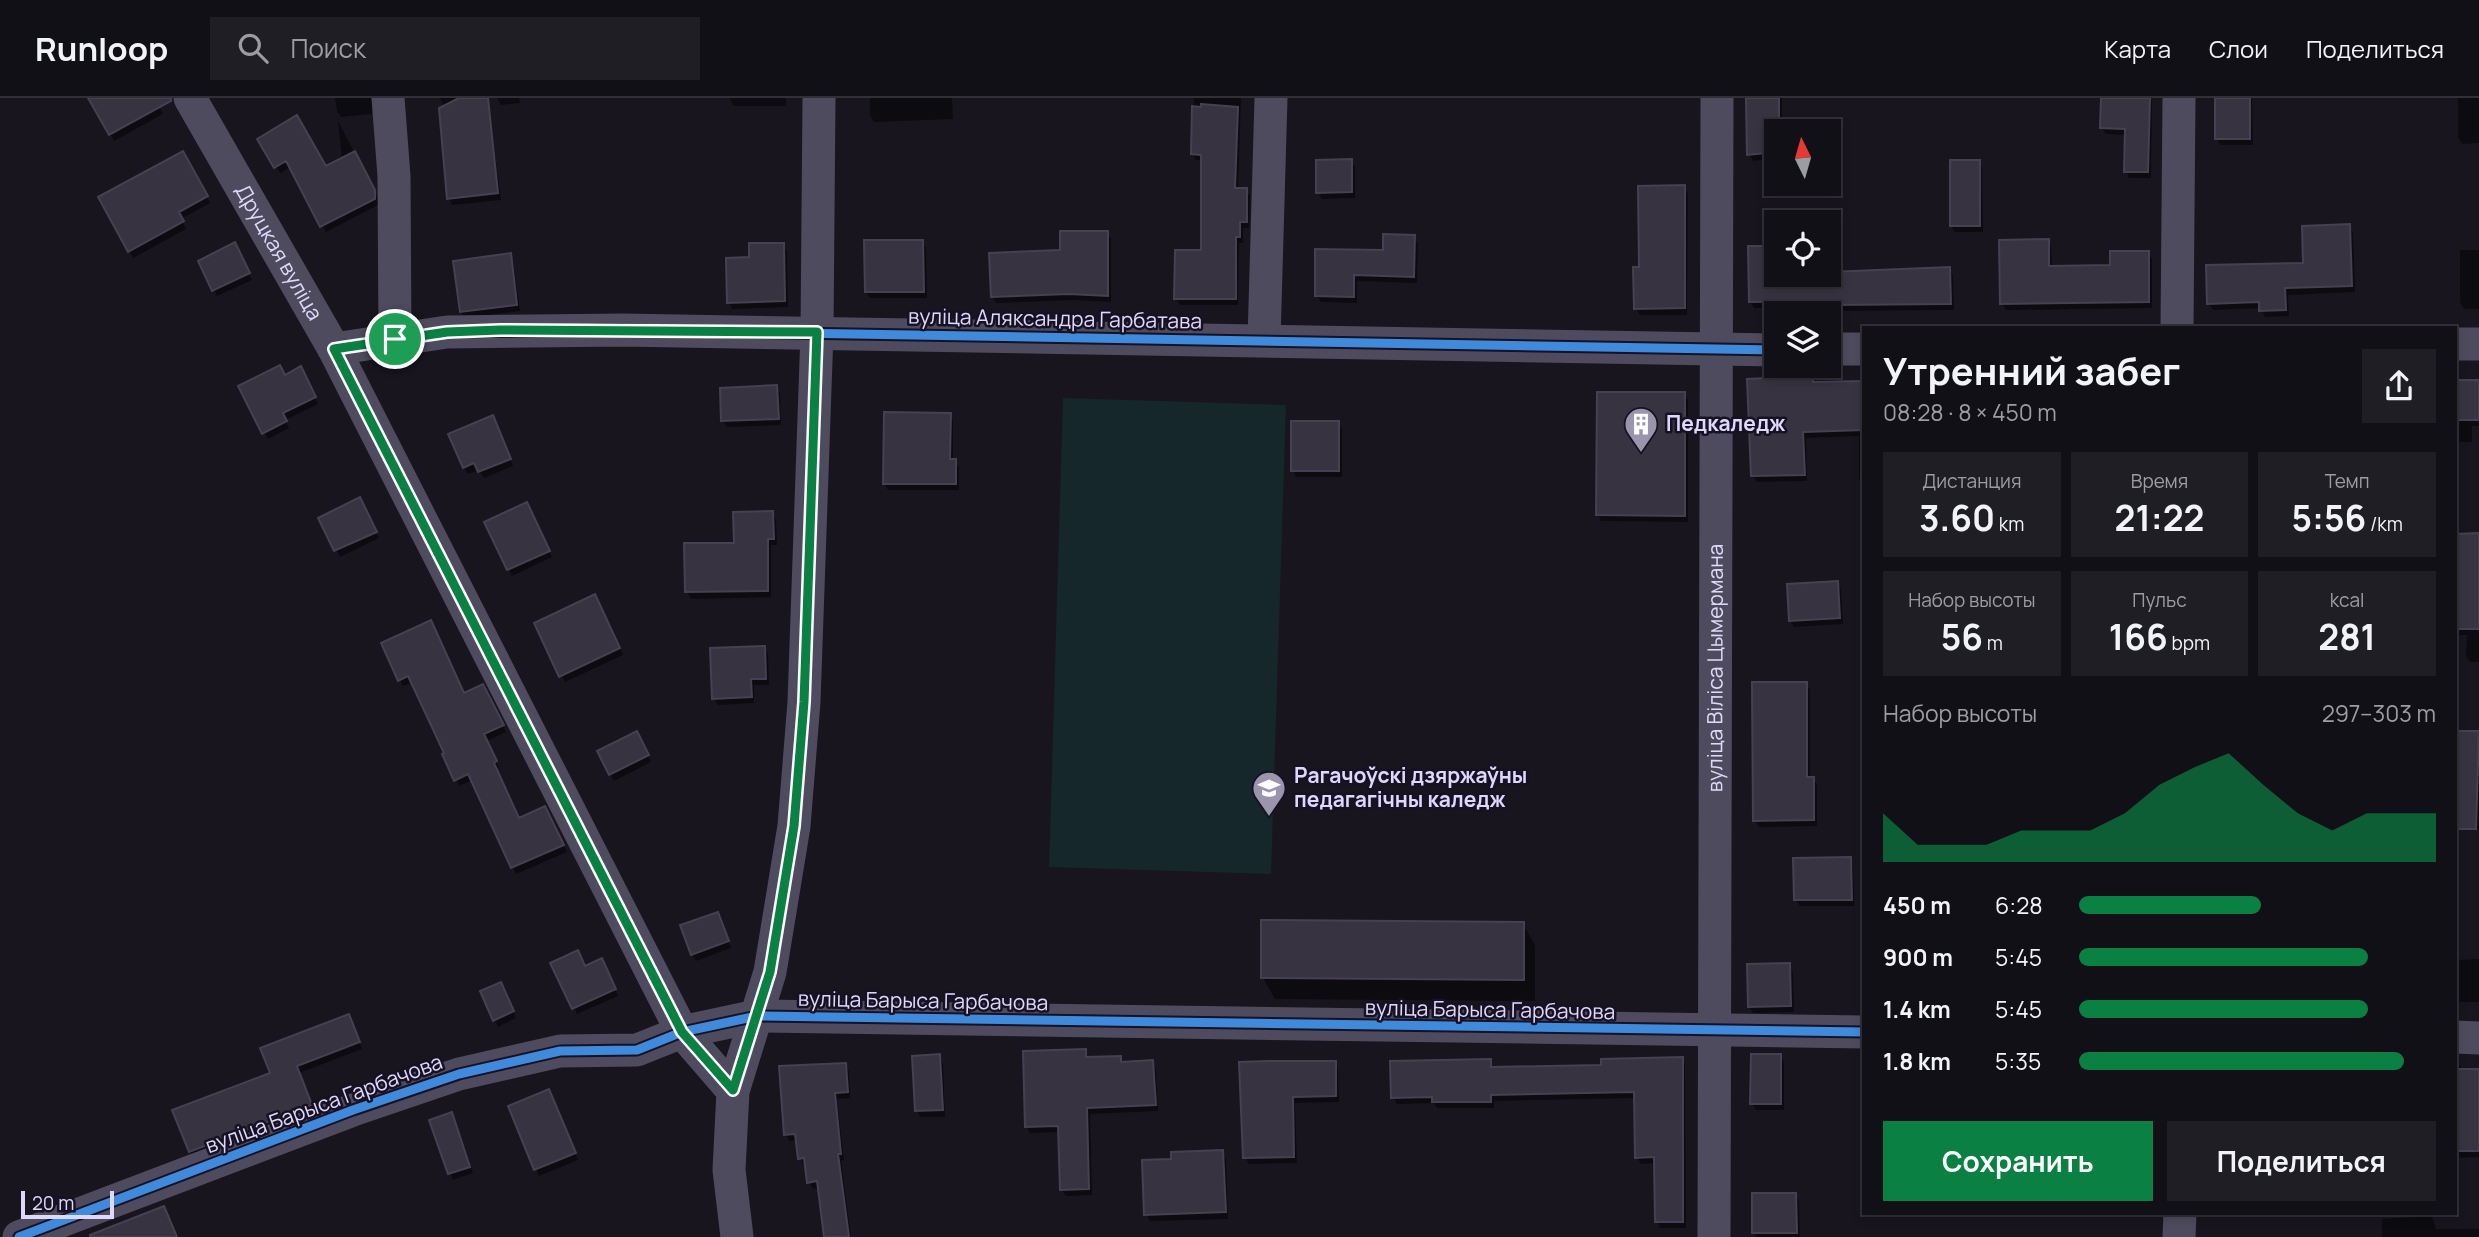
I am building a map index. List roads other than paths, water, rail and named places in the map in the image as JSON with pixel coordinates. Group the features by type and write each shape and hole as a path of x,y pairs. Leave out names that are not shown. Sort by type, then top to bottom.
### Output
{"street":[{"name":"Друцкая вуліца","path":"190,98 334,349 682,1032 733,1090"},
{"path":"388,98 394,176 395,339"},
{"path":"737,1237 729,1170 733,1090 770,972 794,826 804,702 817,332 819,98"},
{"path":"1264,340 1271,98"},
{"name":"вуліца Віліса Цымермана","path":"1714,1237 1717,98"},
{"path":"2178,326 2179,98"},
{"name":"вуліца Аляксандра Гарбатава","path":"334,349 447,332 500,330 817,332 1764,350"},
{"path":"2457,344 2479,344"},
{"path":"1841,349 1862,349"},
{"name":"вуліца Барыса Гарбачова","path":"19,1237 353,1110 459,1074 560,1051 637,1050 682,1032 757,1016 1862,1031"},
{"path":"2457,1037 2479,1038"},
{"path":"2179,1237 2180,1215"}],"place":[{"name":"Педкаледж","path":"1641,454"},
{"name":"Рагачоўскі дзяржаўны педагагічны каледж","path":"1269,818"}]}
